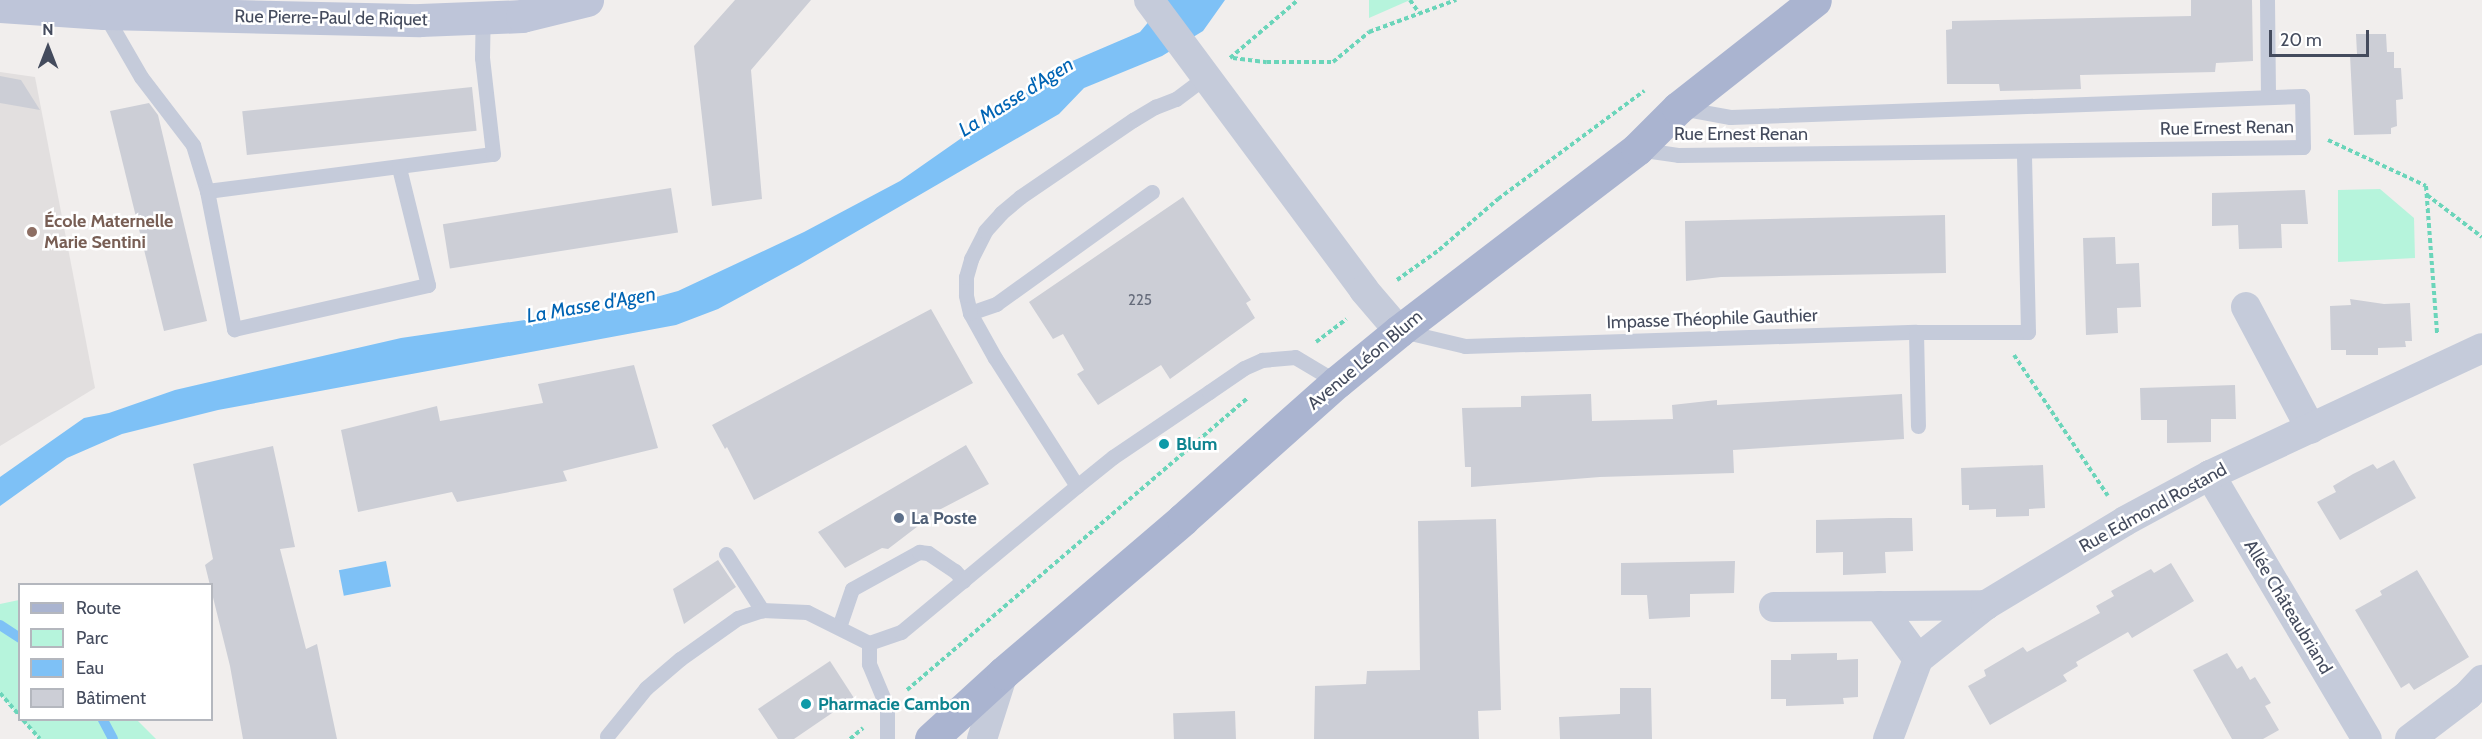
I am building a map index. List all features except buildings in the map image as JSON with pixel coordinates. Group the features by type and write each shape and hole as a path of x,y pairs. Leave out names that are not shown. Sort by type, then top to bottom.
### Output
{"main road":[{"name":"Avenue Léon Blum","path":"931,739 1003,673 1183,519 1337,382 1399,331 1636,149 1678,108 1815,0"}],"street":[{"name":"Rue Pierre-Paul de Riquet","path":"0,6 104,13 334,19 483,19 522,16 587,0"},
{"path":"1149,0 1364,290 1399,331"},
{"path":"2246,307 2311,429"},
{"name":"Rue Edmond Rostand","path":"1918,658 1986,605 2125,521 2210,475 2482,348"},
{"name":"Allée Châteaubriand","path":"2210,475 2367,739"},
{"path":"1774,607 1986,605"},
{"path":"1879,606 1918,658 1888,739"},
{"path":"982,739 1003,673"},
{"path":"2410,739 2468,695 2482,680"}],"lane":[{"path":"2267,0 2268,97"},
{"path":"104,13 141,77 193,146 207,191 234,329 428,285 399,168"},
{"path":"207,191 399,168 493,154 482,58 483,19"},
{"path":"1077,486 995,358 970,313 966,295 971,259 985,231 1001,213 1133,120 1155,107 1176,99 1196,66"},
{"name":"Rue Ernest Renan","path":"1636,149 1678,155 2303,147 2302,96 1730,117 1678,108"},
{"name":"Impasse Théophile Gauthier","path":"1399,331 1465,346 1916,332 2028,332 2024,152"},
{"path":"970,313 996,304 1152,192"},
{"path":"1916,332 1918,426"},
{"path":"607,736 646,688 680,659 738,618 762,610 807,612 869,643 901,632 1113,457 1244,368 1262,360 1295,357 1337,382"},
{"path":"839,627 852,589 919,552 928,553 955,571 964,581"},
{"path":"726,554 762,610"},
{"path":"869,643 869,664 887,707 887,739"}],"path":[{"path":"1230,58 1298,0"},
{"path":"1410,0 1419,13"},
{"path":"1196,66 1230,58 1267,62 1334,62 1369,32 1456,0"},
{"path":"2303,128 2426,186 2439,369"},
{"path":"2426,194 2482,237"},
{"path":"1998,332 2125,521"},
{"path":"0,693 18,714"},
{"path":"24,721 40,739"}],"shaded area":[{"name":"École Maternelle Marie Sentini","path":"0,72 35,77 95,388 0,446"}],"green space":[{"path":"1369,0 1410,0 1369,18"},
{"path":"2380,189 2414,218 2415,258 2338,262 2338,190"},
{"path":"18,600 18,715 0,693 0,604"},
{"path":"24,721 138,721 156,739 40,739"}],"water":[{"path":"1167,0 1225,0 1203,31 1162,56 1084,88 1059,114 799,265 718,309 676,325 218,410 122,434 67,458 0,506 0,477 84,418 109,413 175,390 401,338 627,305 678,291 804,232 900,181 1070,62 1140,32"},
{"path":"386,561 391,587 344,596 339,570"}],"waterway":[{"name":"La Masse d'Agen","path":"0,625 18,637"},
{"name":"La Masse d'Agen","path":"104,721 113,739"}],"place":[{"name":"École Maternelle Marie Sentini","path":"32,232"},
{"name":"Blum","path":"1164,444"},
{"name":"La Poste","path":"899,518"},
{"name":"Pharmacie Cambon","path":"806,704"}]}
